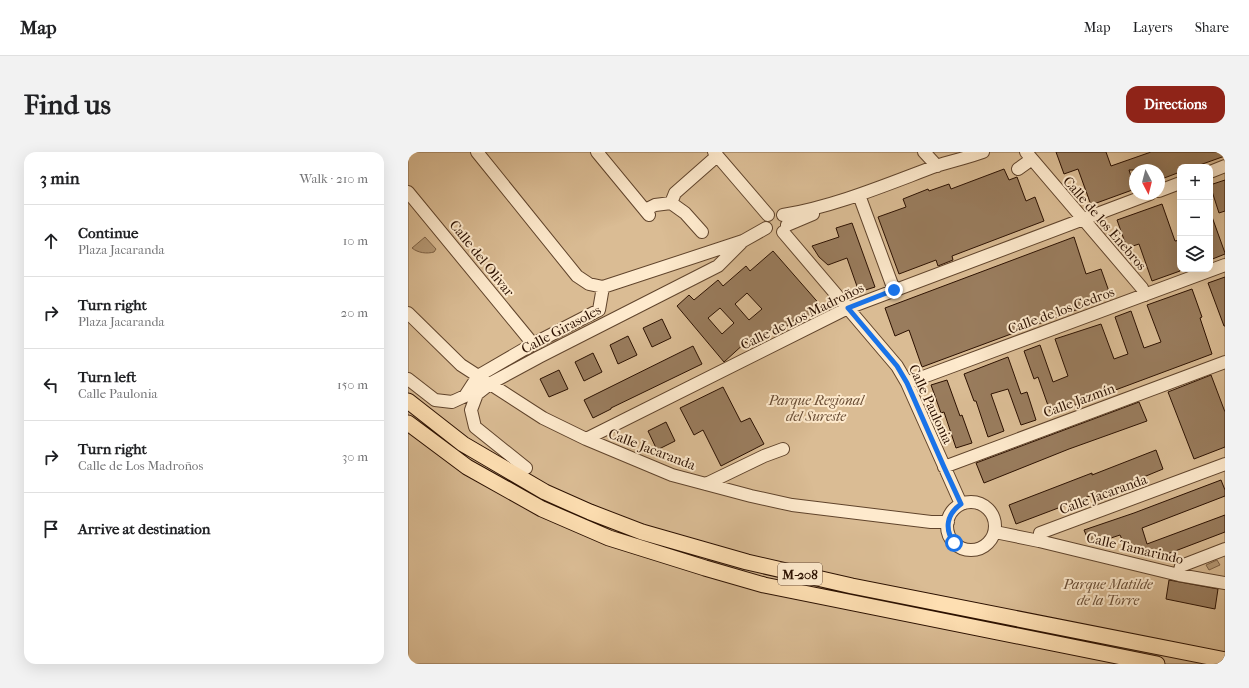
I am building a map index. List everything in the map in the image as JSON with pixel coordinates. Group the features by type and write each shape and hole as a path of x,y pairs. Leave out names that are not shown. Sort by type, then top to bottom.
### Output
{"main road":[{"name":"M-208","path":"408,401 464,444 545,492 590,512 642,532 746,562 852,586 1225,660"},
{"name":"M-208","path":"408,423 467,467 542,509 608,538 705,568 764,584 1156,664"}],"street":[{"path":"477,152 577,276 589,284 603,287"},
{"path":"597,152 647,212 655,205 673,198 715,154 768,216"},
{"path":"924,152 938,166"},
{"path":"938,166 962,152"},
{"path":"785,224 779,213 774,213 766,219 766,228 772,234 777,235 785,224 802,220 843,200 859,196 938,166 983,152"},
{"path":"1018,169 1029,156"},
{"name":"Calle de los Enebros","path":"1029,156 1142,288 1145,296"},
{"path":"1213,171 1225,166"},
{"path":"1165,189 1177,184"},
{"name":"Calle del Olivar","path":"408,192 533,344"},
{"path":"859,196 894,290"},
{"path":"673,198 702,232"},
{"name":"Calle de Los Madroños","path":"586,439 848,308 1134,200"},
{"name":"Calle Paulonia","path":"785,224 848,308 897,366 907,383 961,504"},
{"name":"Calle Girasoles","path":"408,379 435,400 452,402 465,396 478,376 533,344 599,310 603,287 743,241 766,228"},
{"name":"Calle Girasoles","path":"526,468 475,427 471,410 478,394 491,383 718,266 743,241"},
{"name":"Calle de los Cedros","path":"907,383 1145,296 1225,265"},
{"path":"599,310 606,323"},
{"name":"Calle Jacaranda","path":"408,313 461,365 543,418 586,439 672,475 751,496 792,505 931,522 948,522"},
{"name":"Calle Jazmín","path":"944,467 1225,362"},
{"path":"706,484 764,456 783,449"},
{"name":"Calle Jacaranda","path":"1039,541 1040,533 1225,464"},
{"path":"969,502 983,505 989,510 993,517 995,532 987,544 981,548 967,550 960,548 950,537 947,530 950,515 961,504 969,502"},
{"path":"995,532 1039,541"},
{"name":"Calle Tamarindo","path":"1039,541 1179,574 1225,583"},
{"path":"1179,574 1181,566 1225,549"}],"green space":[{"name":"Parque Regional del Sureste","path":"408,152 1225,152 1225,664 408,664"}],"shaded area":[{"path":"425,237 436,249 434,252 423,253 412,248"},
{"path":"1217,560 1220,565 1209,570 1206,565"}],"building":[{"path":"1056,152 1106,152 1111,166 1151,152 1225,152 1225,156 1202,164 1177,164 1177,173 1165,178 1165,164 1129,164 1129,191 1091,205 1078,169 1064,174"},
{"path":"1004,169 1009,180 1017,177 1026,201 1035,197 1044,221 952,256 953,260 938,266 936,260 899,274 878,217 906,207 903,199 928,189 929,191 949,184 951,189"},
{"path":"1225,180 1225,211 1219,213 1213,194 1213,184"},
{"path":"1162,204 1175,241 1177,241 1177,272 1152,281 1139,244 1127,248 1117,220"},
{"path":"1213,220 1225,253 1213,259"},
{"path":"852,223 875,287 859,292 847,258 828,265 819,257 812,246 839,237 836,228"},
{"path":"1074,237 1086,274 1101,269 1111,297 922,367 909,330 895,336 885,308"},
{"path":"773,251 822,307 809,318 804,312 780,332 775,326 751,347 746,342 724,362 677,306 689,295 694,300 718,280 723,286 746,266 750,271","holes":["747,293 762,309 749,320 735,304","720,308 734,323 722,334 708,318"]},
{"path":"1225,277 1225,326 1224,326 1208,283"},
{"path":"1192,289 1202,317 1200,318 1212,354 1051,414 1038,377 1034,379 1024,351 1040,345 1053,382 1068,376 1055,339 1101,324 1114,359 1128,354 1115,317 1131,311 1144,348 1161,342 1147,305"},
{"path":"662,319 671,338 652,347 643,328"},
{"path":"628,336 637,355 618,364 610,345"},
{"path":"693,346 702,364 593,418 584,400"},
{"path":"593,353 602,372 584,381 575,362"},
{"path":"1008,357 1021,394 1027,392 1036,420 1021,425 1008,389 991,394 1004,431 988,437 976,401 974,401 964,374"},
{"path":"559,370 568,389 549,397 540,379"},
{"path":"1211,375 1225,412 1225,447 1194,459 1168,392"},
{"path":"947,380 972,443 956,448 944,412 941,413 931,385"},
{"path":"723,387 741,422 750,418 764,444 721,466 703,430 694,435 680,408"},
{"path":"1139,402 1147,421 1069,449 984,483 976,463"},
{"path":"666,422 675,441 657,450 648,431"},
{"path":"1156,450 1163,469 1112,490 1111,488 1016,524 1009,505"},
{"path":"1221,480 1225,490 1225,496 1142,528 1147,544 1225,515 1225,532 1162,556 1159,550 1147,554 1127,550 1120,535 1096,543 1089,542 1084,530 1134,513"},
{"path":"1169,580 1218,589 1215,609 1166,599"}],"route":[{"path":"894,290 848,308 897,366 907,383 961,504 950,515 948,522 947,530 954,543"}],"park label":[{"name":"Parque Matilde de la Torre","path":"1108,592"}]}
